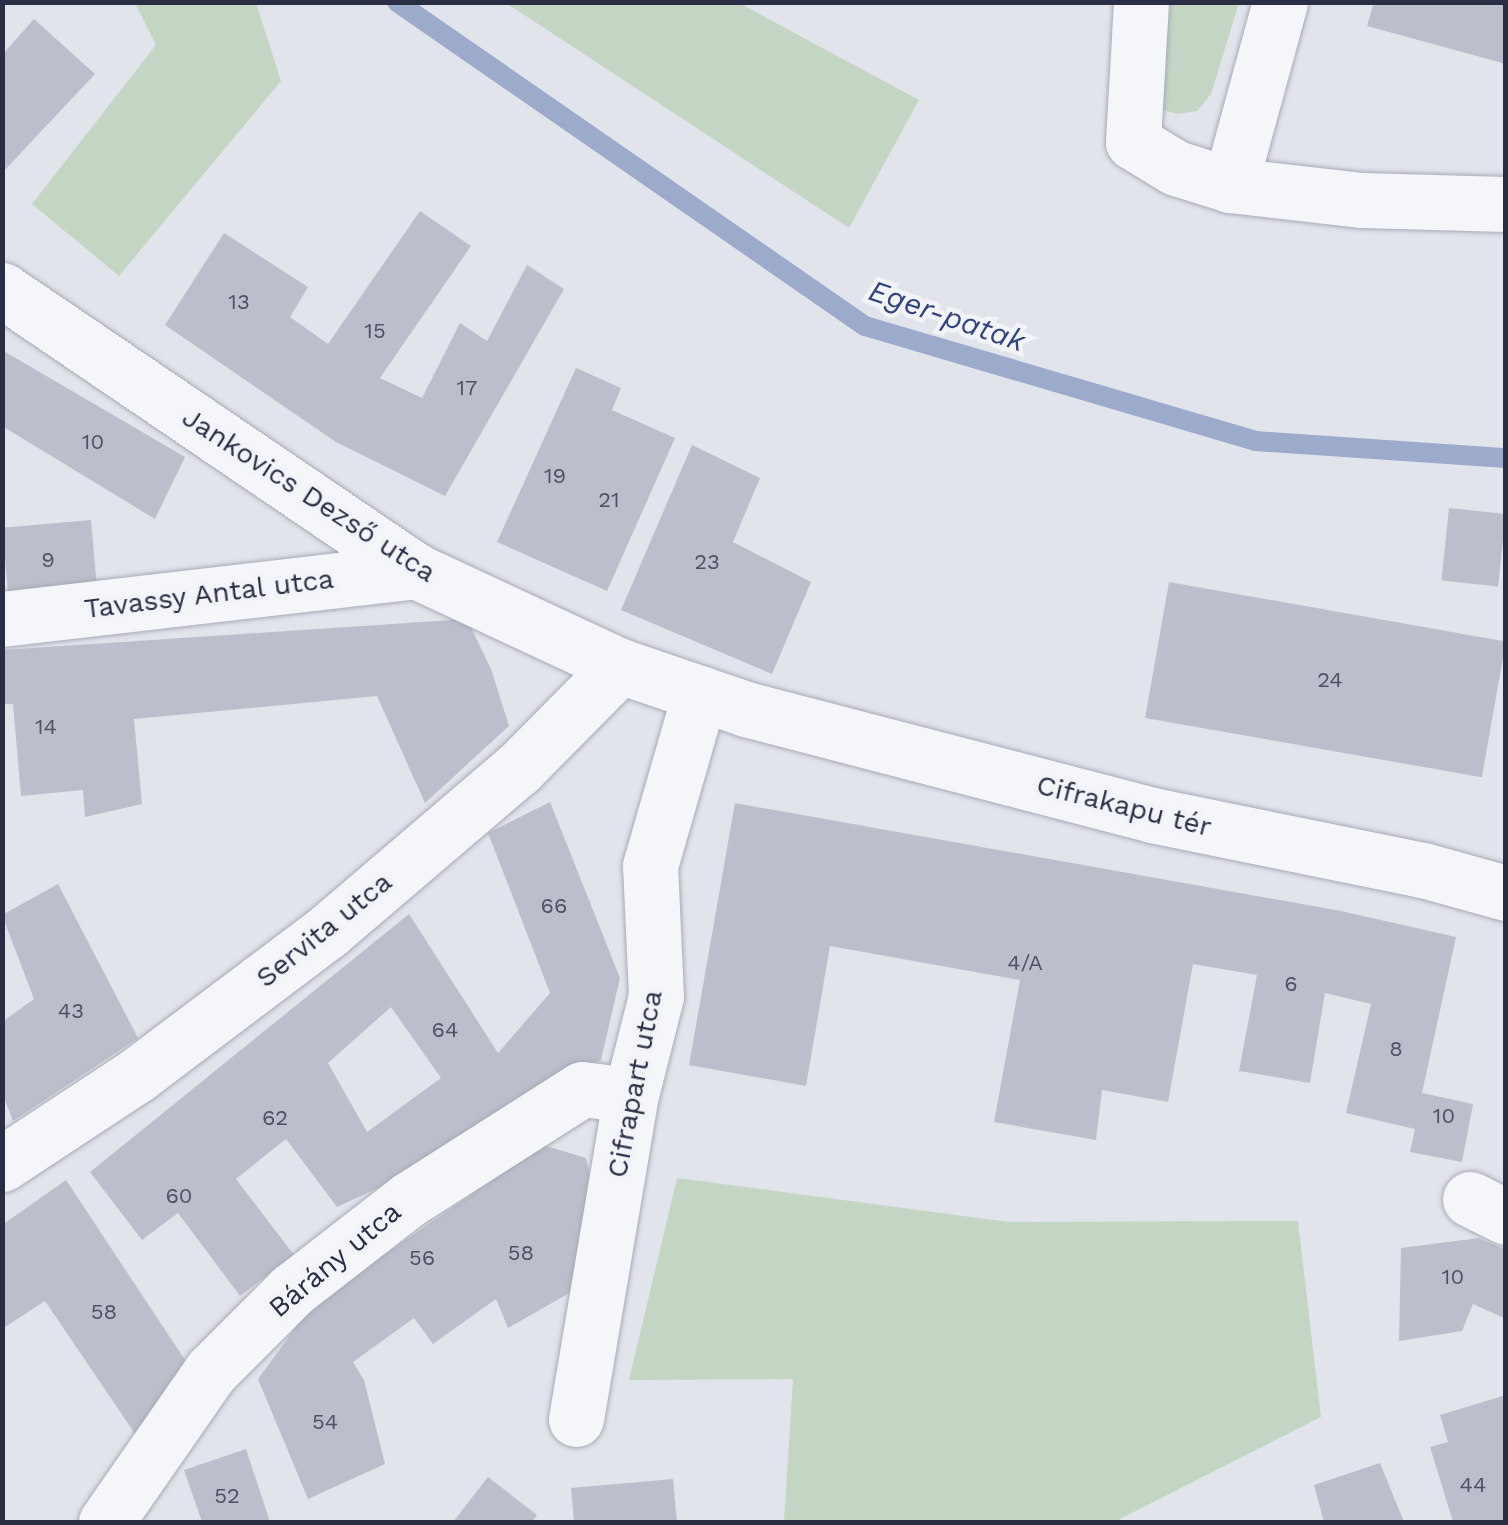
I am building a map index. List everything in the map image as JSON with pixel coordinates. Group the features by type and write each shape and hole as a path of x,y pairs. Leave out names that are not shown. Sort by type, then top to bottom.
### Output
{"street":[{"path":"1141,2 1133,142 1176,168 1230,185 1362,200 1506,204"},
{"path":"1230,185 1280,2"},
{"name":"Jankovics Dezső utca","path":"2,290 416,570 620,666 722,701"},
{"name":"Tavassy Antal utca","path":"2,619 416,570"},
{"name":"Servita utca","path":"2,1164 136,1075 328,931 518,769 620,666"},
{"name":"Cifrakapu tér","path":"722,701 1152,816 1423,870 1506,893"},
{"name":"Cifrapart utca","path":"576,1419 631,1096 656,996 650,866 722,701"},
{"name":"Bárány utca","path":"106,1522 210,1372 292,1290 408,1200 582,1088 631,1096"}],"green space":[{"path":"135,3 256,3 281,81 119,276 32,204 156,45"},
{"path":"506,3 739,3 919,100 849,228"},
{"path":"1171,3 1239,3 1211,94 1197,111 1178,114 1159,109 1159,77"},
{"path":"677,1178 1009,1222 1298,1221 1321,1417 1114,1522 784,1522 793,1379 629,1380"}],"building":[{"path":"1374,2 1506,2 1506,64 1367,26"},
{"path":"34,19 95,74 2,173 2,55"},
{"path":"420,211 471,246 380,378 422,398 460,323 487,341 527,265 564,289 445,496 336,442 165,325 224,233 308,287 290,317 328,344"},
{"path":"2,350 185,457 155,519 2,426"},
{"path":"576,368 621,388 612,410 675,438 607,591 497,542"},
{"path":"692,445 760,478 733,542 811,582 772,674 621,610"},
{"path":"1449,508 1506,514 1498,587 1441,581"},
{"path":"91,520 97,593 9,600 2,528"},
{"path":"1169,582 1506,641 1482,777 1145,718"},
{"path":"467,619 491,669 509,726 425,803 377,696 134,719 142,804 85,817 83,790 21,796 13,704 2,704 2,650"},
{"path":"550,802 620,978 601,1060 517,1100 393,1181 337,1207 286,1139 236,1179 294,1255 240,1296 178,1213 142,1240 90,1172 409,914 498,1053 550,993 488,833","holes":["391,1007 441,1078 367,1132 328,1063"]},
{"path":"735,803 1341,911 1456,937 1422,1093 1473,1104 1462,1162 1410,1152 1415,1129 1346,1113 1371,1004 1325,993 1310,1083 1239,1071 1257,975 1193,964 1168,1102 1102,1090 1096,1140 994,1122 1020,980 830,946 806,1086 689,1065"},
{"path":"58,884 138,1038 13,1121 2,1092 2,1022 34,999 2,915"},
{"path":"543,1145 586,1158 592,1184 573,1291 508,1328 496,1299 433,1344 414,1318 353,1362 364,1380 385,1464 308,1499 258,1379 313,1304"},
{"path":"66,1180 189,1366 142,1444 45,1301 2,1329 2,1225"},
{"path":"1479,1238 1506,1250 1506,1319 1473,1304 1462,1331 1399,1341 1401,1248"},
{"path":"1506,1395 1506,1522 1453,1522 1430,1447 1448,1442 1440,1415"},
{"path":"246,1449 270,1522 202,1522 184,1470"},
{"path":"1380,1463 1404,1522 1324,1522 1314,1485"},
{"path":"488,1477 537,1515 532,1522 453,1522"},
{"path":"673,1479 677,1522 574,1522 571,1488"}],"waterway":[{"name":"Eger-patak","path":"397,2 865,326 1255,441 1506,458"}]}
